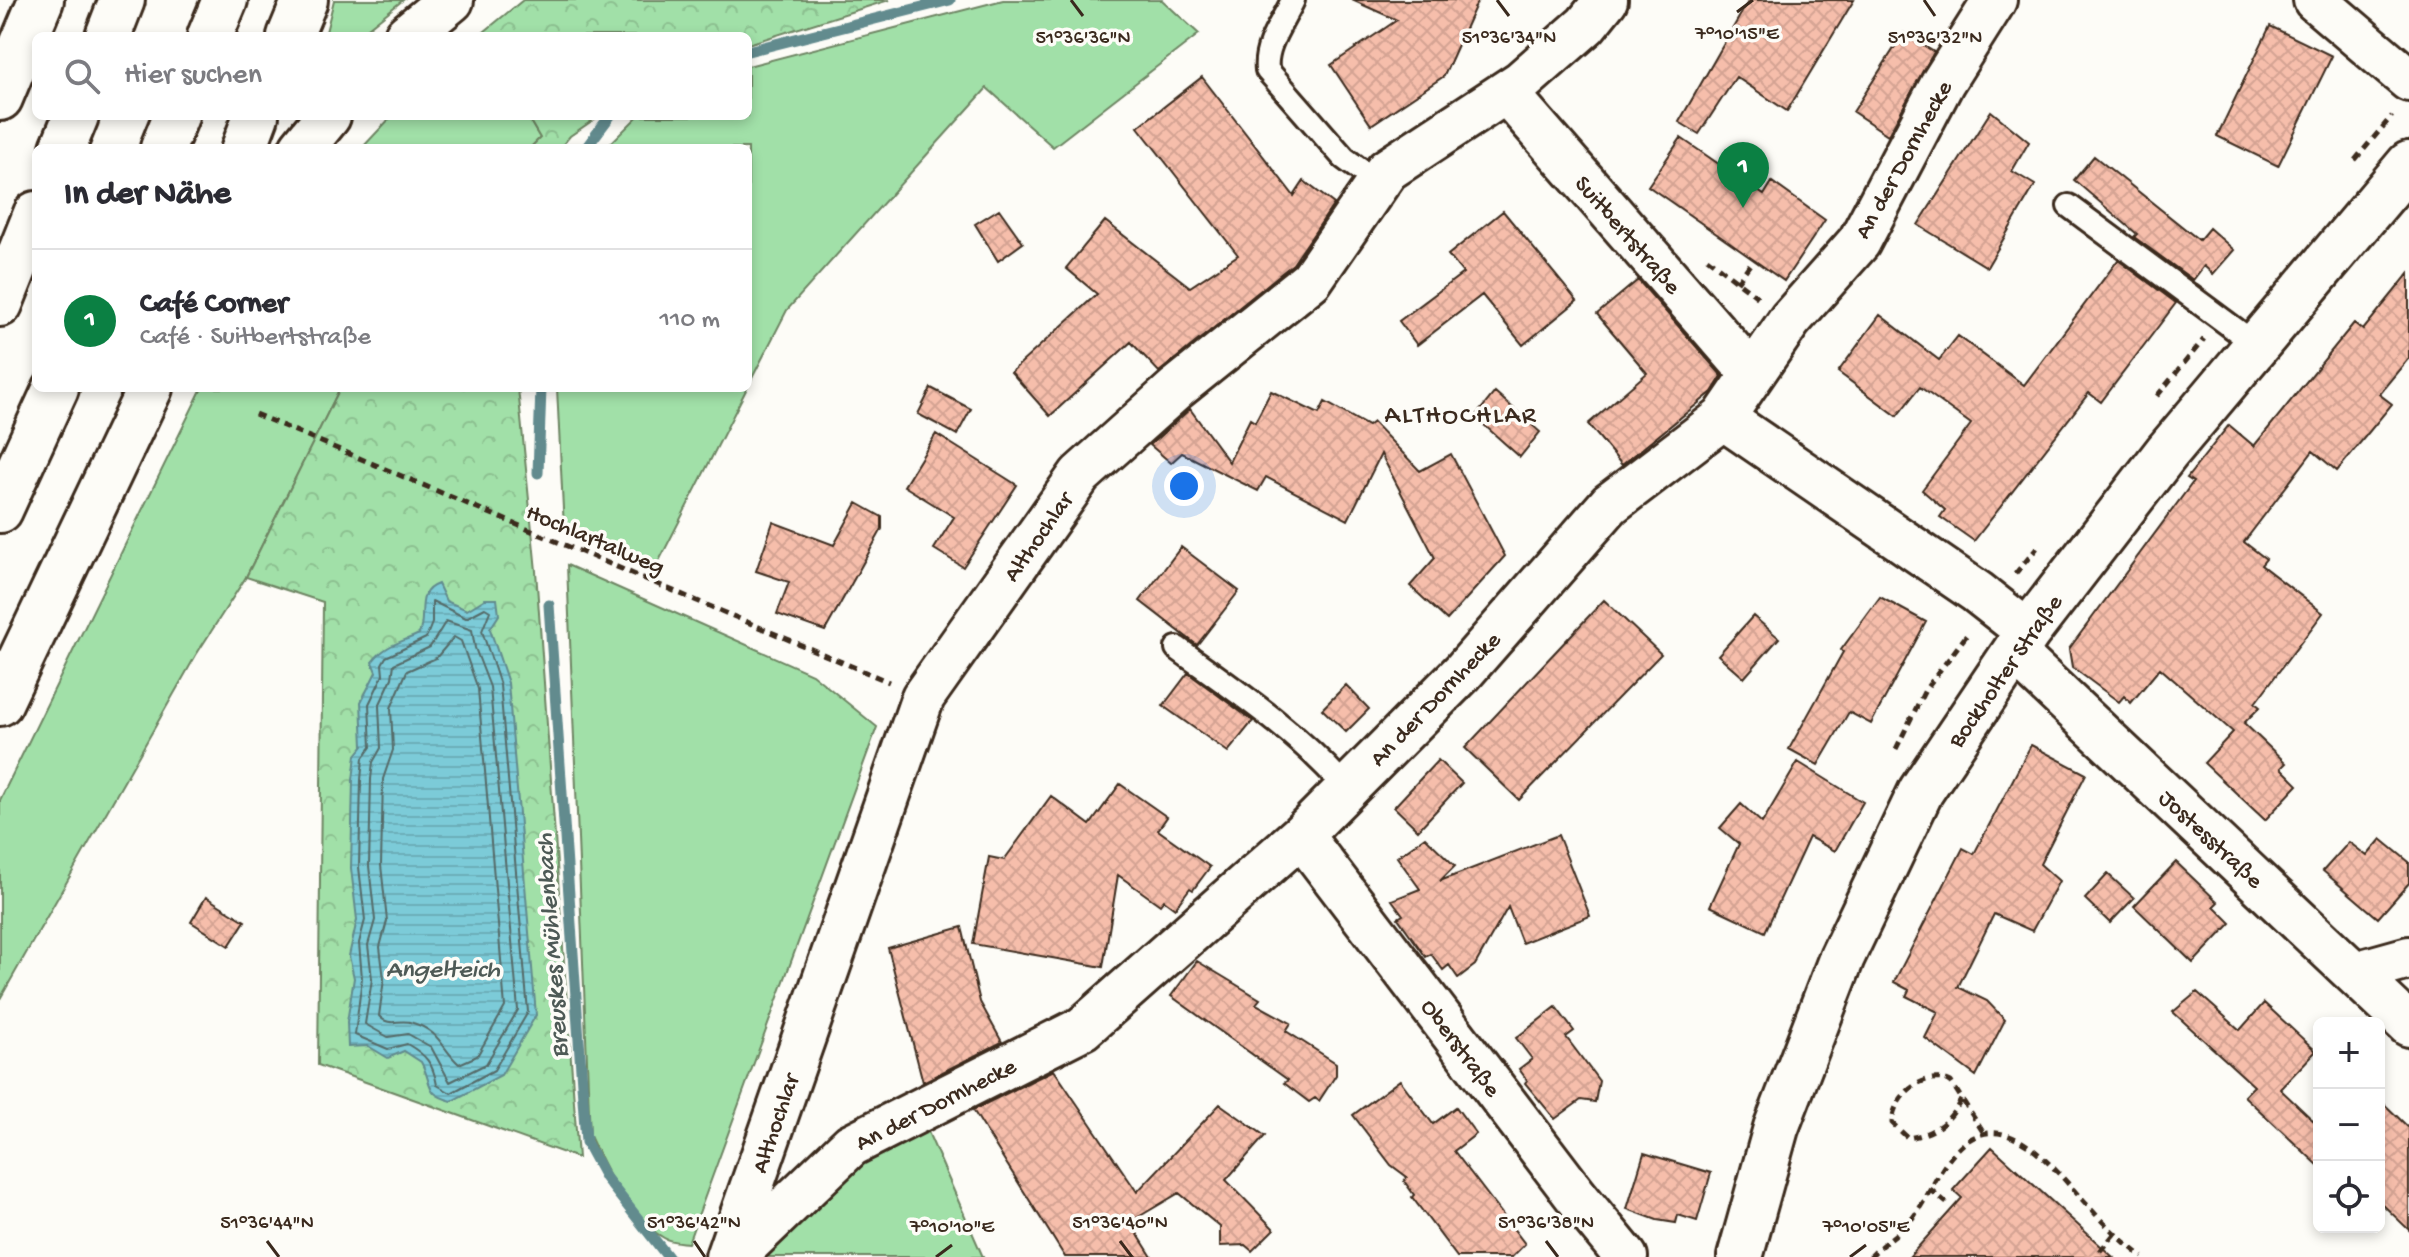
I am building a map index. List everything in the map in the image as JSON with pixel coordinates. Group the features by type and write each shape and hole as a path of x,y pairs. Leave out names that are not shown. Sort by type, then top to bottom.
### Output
{"main road":[{"path":"0,98 41,0"},
{"path":"110,32 122,0"},
{"path":"212,32 225,0"},
{"path":"292,32 305,0"},
{"path":"412,32 451,0"},
{"path":"65,144 74,120"},
{"path":"165,144 174,120"},
{"path":"246,144 254,120"},
{"path":"305,144 325,120"},
{"name":"Bockholter Straße","path":"1740,1257 1776,1128 1842,957 1921,791 2021,642 2255,344 2409,164"},
{"path":"0,304 32,224"},
{"path":"0,510 54,392"},
{"path":"0,703 149,397"}],"street":[{"name":"Althochlar","path":"727,1257 923,697 1080,475 1177,388 1311,280 1387,170 1507,93 1586,25 1606,0"},
{"name":"An der Dornhecke","path":"734,1257 851,1145 1083,1028 1301,835 1463,672 1610,504 1723,418 1790,320 1859,242 1943,82 1995,0"},
{"path":"2315,0 2409,80"},
{"name":"Suitbertstraße","path":"1507,93 1752,374"},
{"path":"1723,418 1977,592 2021,642"},
{"name":"Jostesstraße","path":"2021,642 2409,1025"},
{"name":"Oberstraße","path":"1301,835 1626,1257"},
{"path":"2355,973 2409,958"}],"lane":[{"path":"1293,0 1275,33 1266,61 1267,70 1344,158 1378,183"},
{"path":"2069,206 2255,344"},
{"path":"1177,648 1275,721 1324,762 1347,789"}],"path":[{"path":"1737,282 1753,260"},
{"name":"Hochlartalweg","path":"255,414 923,697"},
{"path":"1961,1100 1948,1120 1920,1136 1908,1138 1892,1123 1898,1100 1929,1079 1943,1078 1951,1082 1983,1132"},
{"path":"1870,1257 1909,1223 1960,1146 1983,1132 2000,1132 2023,1142 2068,1181 2115,1233 2143,1257"},
{"path":"1930,1189 1949,1205"},
{"path":"2100,1251 2115,1233"}],"green space":[{"path":"334,0 403,0 363,32 326,32"},
{"path":"523,0 889,0 752,43 752,32 484,32"},
{"path":"1003,0 1162,0 1199,34 1053,147 987,88 787,310 752,378 752,144 610,144 634,120 752,120 752,65"},
{"path":"388,120 529,120 540,138 534,144 366,144"},
{"path":"529,120 593,120 563,144 534,144 540,138"},
{"path":"200,392 338,392 246,577 196,655 0,999 0,800"},
{"path":"338,392 518,392 536,571 578,1158 318,1065 323,602 246,577"},
{"path":"557,392 745,392 653,573 564,529"},
{"path":"567,565 812,674 877,727 688,1243 666,1239 640,1219 611,1178 590,1136"},
{"path":"924,1123 983,1257 756,1257 874,1146"}],"water":[{"name":"Angelteich","path":"438,584 446,601 467,610 485,599 497,599 499,615 490,629 508,683 536,1015 501,1075 452,1101 433,1091 421,1062 404,1051 388,1058 368,1046 348,1047 347,1022 354,978 349,956 357,920 351,868 353,780 356,755 363,746 361,702 376,672 372,662 388,648 419,634 426,593"}],"building":[{"path":"1352,0 1478,0 1444,76 1371,125 1331,65 1397,20"},
{"path":"1749,0 1854,0 1787,111 1736,77 1699,134 1679,122"},
{"path":"2270,26 2332,56 2278,166 2217,136"},
{"path":"1904,33 1934,52 1888,135 1853,112"},
{"path":"1202,77 1294,196 1304,181 1334,204 1293,264 1159,372 1131,342 1050,416 1011,372 1097,294 1066,268 1105,221 1190,287 1238,255 1138,127"},
{"path":"1991,111 2029,142 2012,171 2035,185 1987,267 1918,225"},
{"path":"1681,138 1764,195 1772,182 1825,220 1784,281 1648,186"},
{"path":"2094,156 2199,240 2209,228 2234,250 2213,274 2204,266 2193,280 2134,237 2137,234 2074,180"},
{"path":"999,209 1023,243 998,261 975,224"},
{"path":"1503,211 1577,301 1523,345 1482,295 1417,345 1399,321 1463,273 1448,255"},
{"path":"2118,260 2176,303 2101,402 2089,393 1974,541 1940,517 1945,510 1922,490 1971,424 1920,387 1897,416 1838,372 1880,315 1939,360 1958,336 2024,385"},
{"path":"2409,273 2409,358 2379,394 2392,404 2337,471 2313,451 2244,542 2266,559 2261,565 2323,613 2255,703 2260,707 2244,723 2286,763 2281,768 2298,785 2265,820 2204,763 2233,732 2160,668 2131,703 2124,696 2119,702 2072,667 2069,649 2193,482 2187,478 2229,425 2254,446 2354,323 2363,330"},
{"path":"1638,280 1722,376 1712,392 1622,465 1588,424 1647,373 1597,314"},
{"path":"931,388 971,409 957,435 918,414"},
{"path":"1271,391 1319,414 1325,402 1368,426 1373,422 1420,471 1451,454 1505,556 1447,620 1410,586 1435,558 1381,454 1348,520 1266,477 1258,491 1182,453 1171,463 1150,445 1190,409 1229,462 1250,419 1255,422"},
{"path":"1495,392 1540,432 1520,457 1475,417"},
{"path":"936,434 1017,485 963,567 934,549 954,517 904,486"},
{"path":"857,503 882,517 882,529 825,631 777,614 789,582 756,571 773,522 834,545"},
{"path":"1181,547 1239,591 1197,645 1140,601"},
{"path":"1880,597 1926,622 1871,724 1849,712 1818,765 1789,749 1843,652 1841,650"},
{"path":"1604,600 1661,654 1519,800 1465,748"},
{"path":"1753,616 1779,638 1744,678 1718,655"},
{"path":"1188,673 1253,721 1228,752 1163,706"},
{"path":"1346,685 1369,709 1346,732 1322,709"},
{"path":"2031,745 2086,774 2040,864 2059,881 2032,931 1994,914 1958,987 1987,1001 2005,1020 1976,1076 1925,1038 1938,1012 1906,996 1909,990 1894,982 1963,848 1974,854"},
{"path":"1438,760 1462,783 1418,830 1394,807"},
{"path":"1798,762 1863,802 1835,851 1809,837 1765,932 1710,906 1739,844 1720,828 1741,804 1762,823"},
{"path":"1120,784 1167,817 1158,830 1210,867 1193,890 1190,888 1175,908 1164,900 1160,905 1118,875 1103,967 973,944 989,857 1004,860 1051,796 1090,825"},
{"path":"1558,835 1590,916 1522,943 1508,907 1475,965 1458,978 1449,965 1443,970 1431,954 1426,957 1398,918 1403,915 1392,900 1420,889 1397,857 1425,837 1455,866 1440,881"},
{"path":"2381,839 2409,862 2409,883 2378,918 2323,871 2349,842 2367,856"},
{"path":"2176,862 2218,902 2214,906 2231,923 2193,963 2134,906"},
{"path":"2108,874 2134,898 2110,923 2085,899"},
{"path":"206,897 245,921 229,946 191,922"},
{"path":"962,927 980,1002 1002,1042 923,1082 888,948"},
{"path":"1197,961 1260,999 1256,1004 1291,1023 1286,1031 1336,1063 1336,1075 1319,1101 1315,1098 1309,1102 1284,1083 1288,1080 1171,996"},
{"path":"2197,992 2240,1030 2264,1003 2313,1048 2313,1054 2280,1089 2313,1120 2313,1160 2244,1096 2254,1086 2173,1012"},
{"path":"1556,1007 1574,1031 1566,1037 1599,1081 1595,1102 1581,1100 1555,1119 1525,1083 1527,1080 1519,1069 1532,1059 1516,1038"},
{"path":"1054,1070 1137,1192 1220,1104 1265,1136 1226,1180 1274,1229 1252,1251 1245,1245 1220,1246 1220,1227 1179,1193 1130,1222 1152,1257 1065,1257 973,1110"},
{"path":"1400,1080 1433,1124 1456,1107 1476,1134 1454,1151 1525,1244 1512,1257 1457,1257 1412,1197 1414,1195 1404,1181 1407,1177 1391,1165 1353,1115"},
{"path":"2385,1105 2409,1128 2409,1230 2385,1207"},
{"path":"1992,1147 2113,1257 1909,1257 1962,1198 1953,1190"},
{"path":"1644,1153 1711,1173 1697,1221 1678,1215 1676,1223 1657,1220 1627,1209"}],"waterway":[{"name":"Breuskes Mühlenbach","path":"752,50 950,0"},
{"name":"Breuskes Mühlenbach","path":"589,144 607,120"},
{"name":"Breuskes Mühlenbach","path":"538,473 541,392"},
{"name":"Breuskes Mühlenbach","path":"549,605 586,1142 605,1177 668,1257"}],"place":[{"name":"Café Corner","path":"1743,208"}],"district":[{"name":"ALTHOCHLAR","path":"1461,413"}]}
